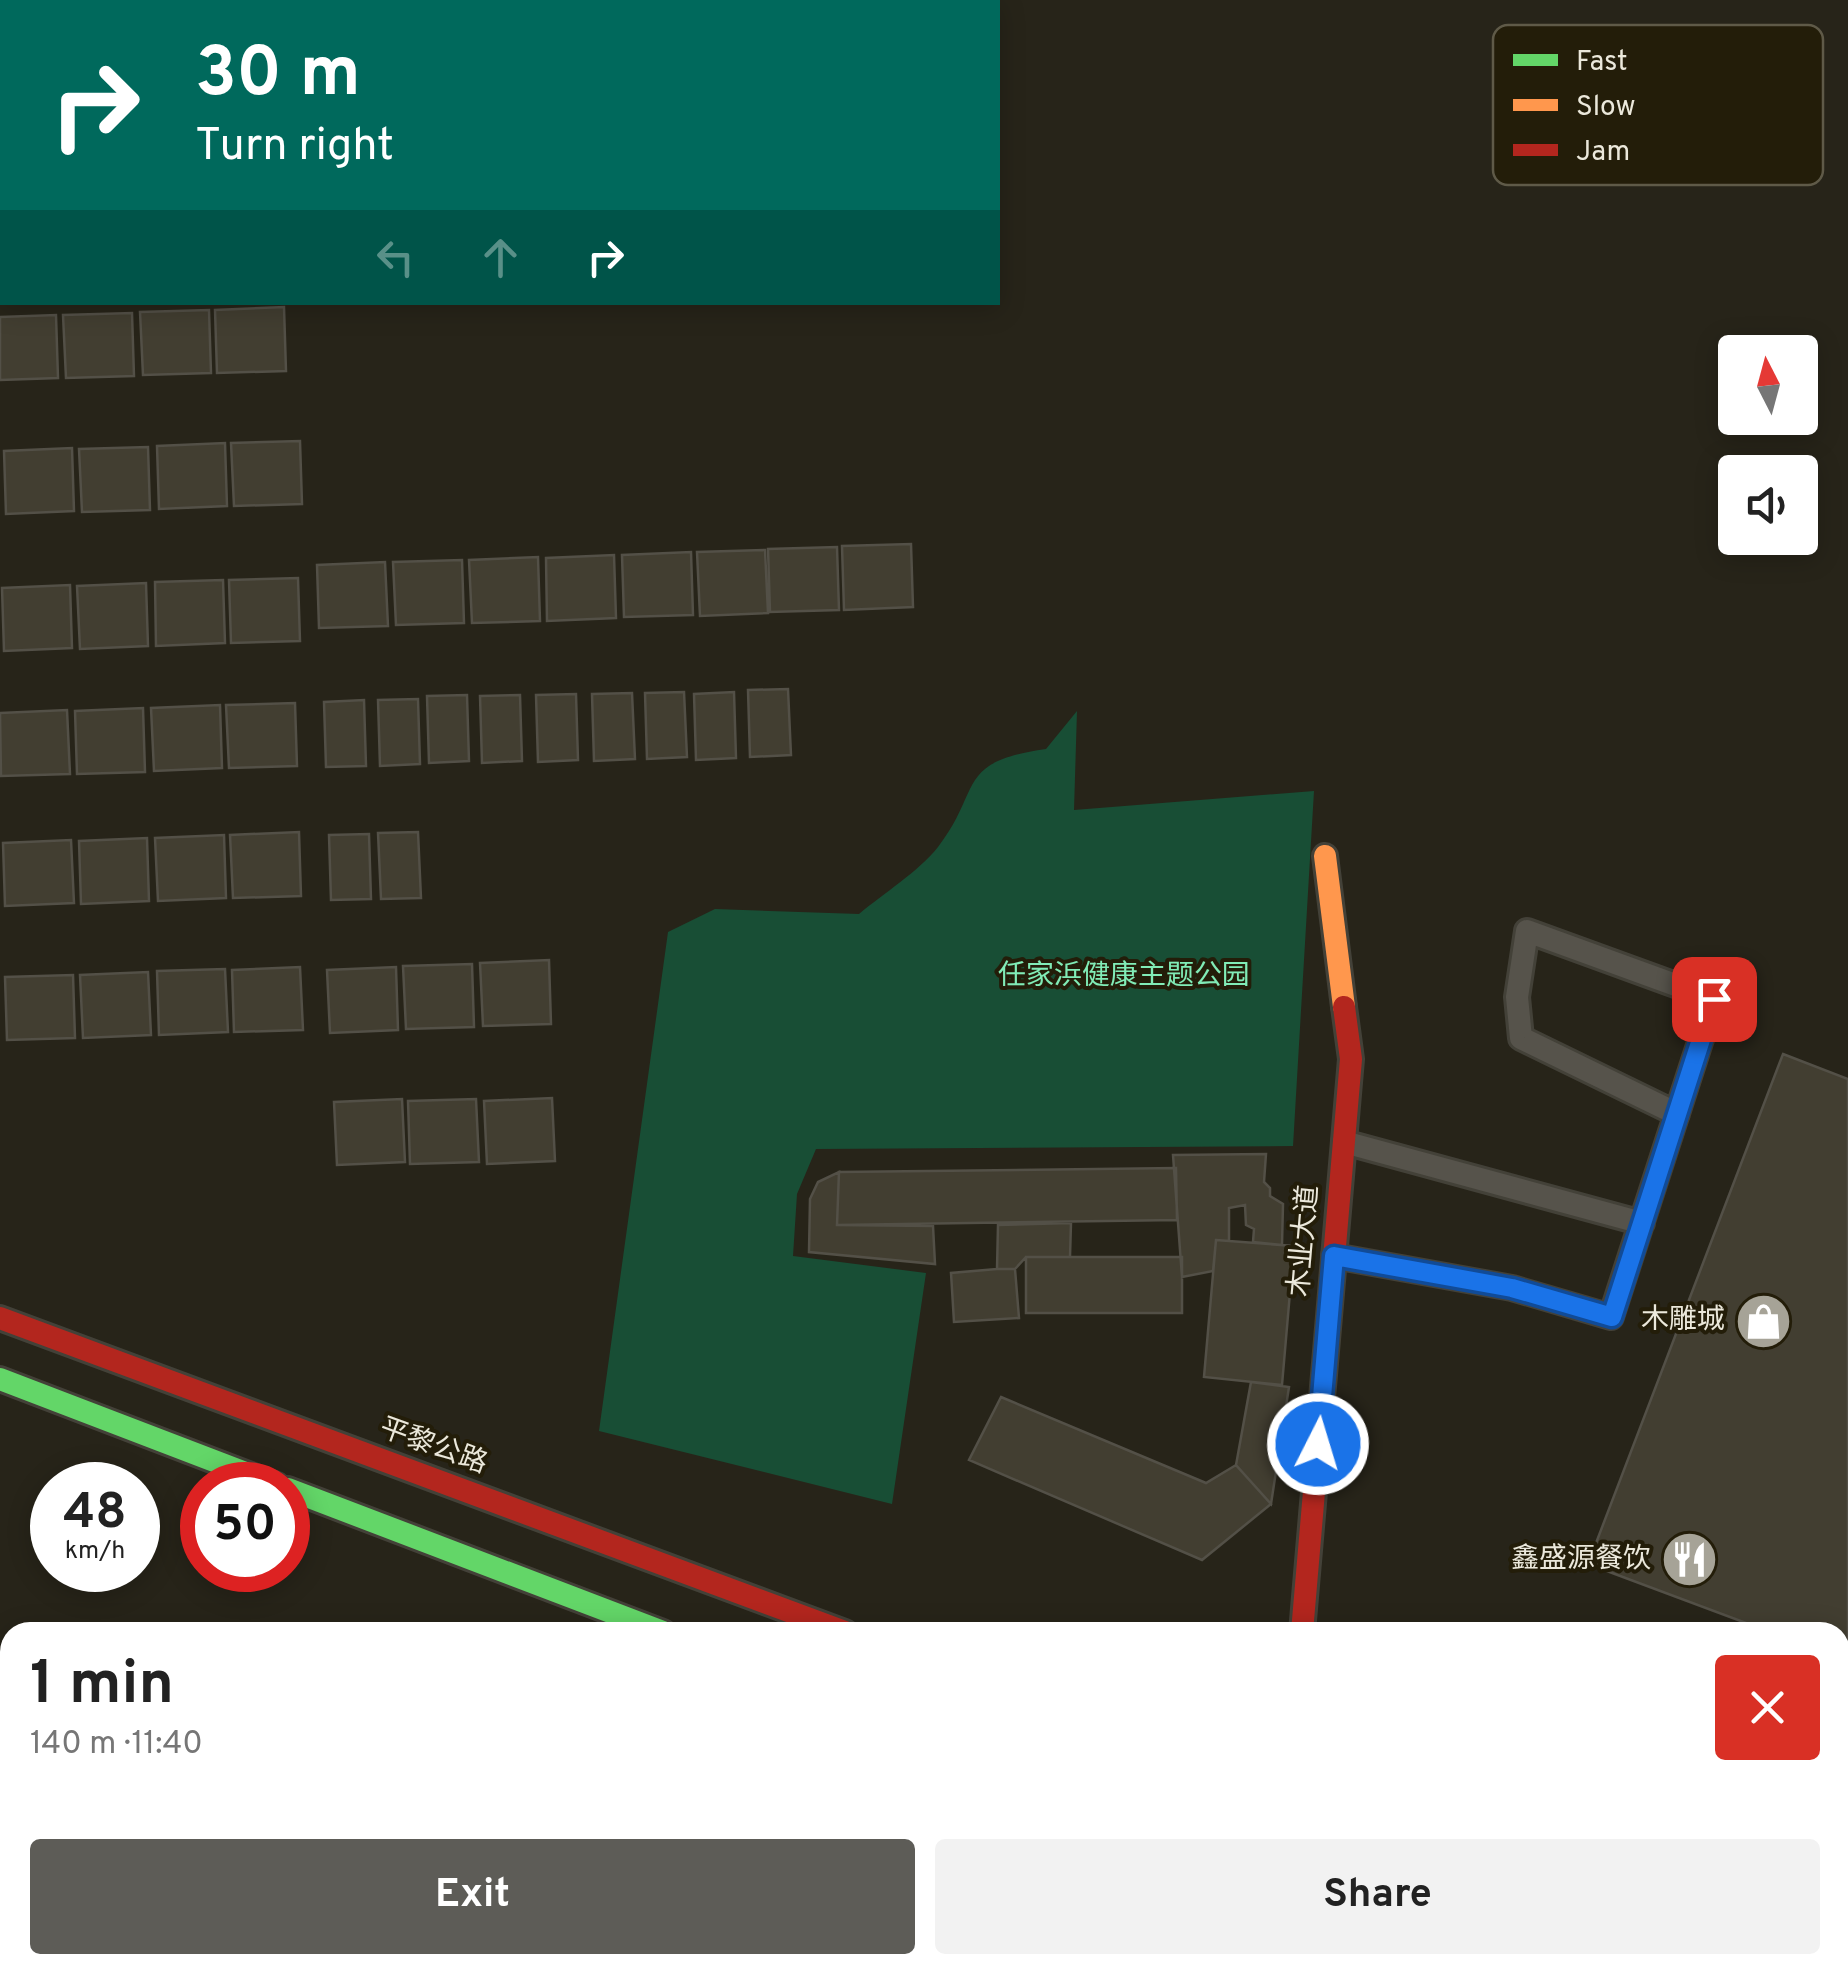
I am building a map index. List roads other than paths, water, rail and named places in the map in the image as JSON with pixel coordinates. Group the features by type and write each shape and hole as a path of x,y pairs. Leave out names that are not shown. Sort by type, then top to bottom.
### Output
{"main road":[{"name":"木业大道","path":"1303,1622 1351,1059 1325,856"},
{"name":"平黎公路","path":"0,1318 818,1622"},
{"path":"0,1379 217,1462"},
{"path":"310,1497 636,1622"}],"lane":[{"path":"1334,1256 1512,1288 1612,1317 1714,999 1527,931 1517,997 1521,1038 1677,1114"},
{"path":"1344,1142 1642,1223"}],"place":[{"name":"木雕城","path":"1764,1321"},
{"name":"鑫盛源餐饮","path":"1690,1560"}],"park label":[{"name":"任家浜健康主题公园","path":"1124,977"}]}
